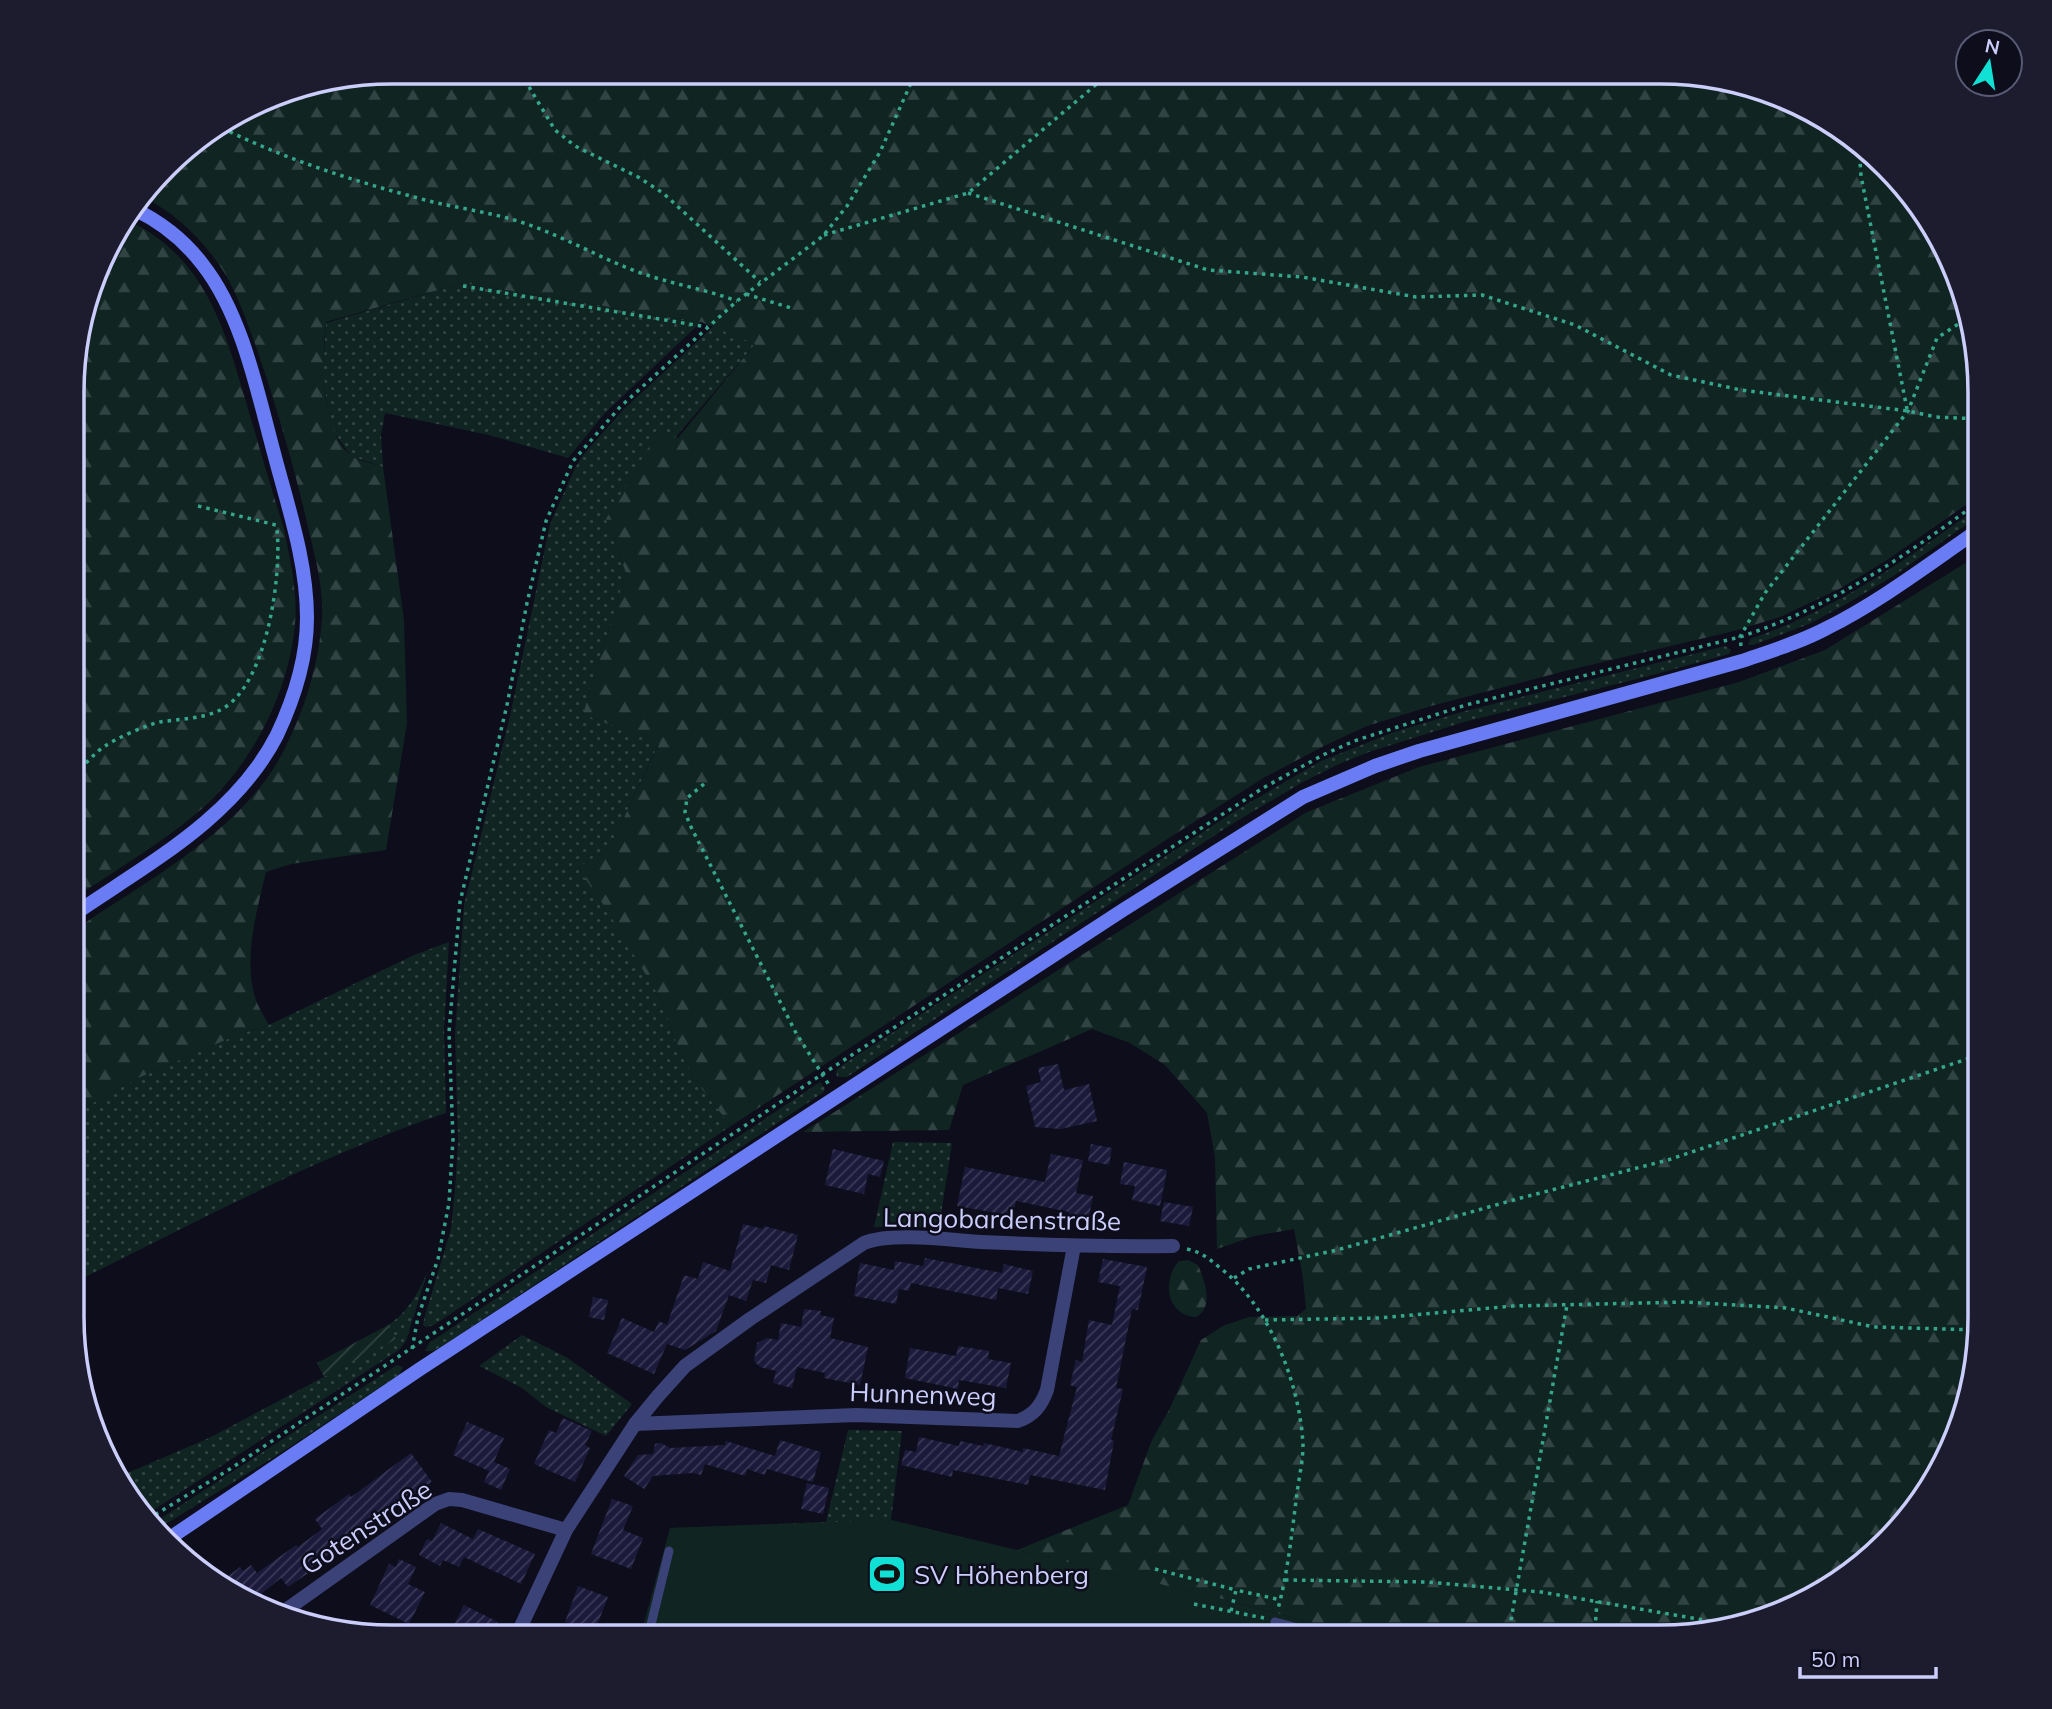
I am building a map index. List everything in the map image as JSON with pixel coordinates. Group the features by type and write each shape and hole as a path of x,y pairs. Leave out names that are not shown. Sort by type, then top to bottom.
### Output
{"main road":[{"path":"84,907 201,826 244,784 275,737 288,710 305,649 307,619 303,575 292,520 242,342 217,286 204,265 168,229 142,213"},
{"path":"174,1535 431,1361 848,1087 1303,797 1349,776 1408,755 1742,661 1790,644 1825,630 1859,611 1968,537"}],"street":[{"name":"Langobardenstraße","path":"522,1625 566,1530 635,1424 685,1366 750,1319 871,1240 910,1238 1074,1246 1173,1246"},
{"name":"Hunnenweg","path":"635,1424 856,1415 1018,1421 1037,1409 1046,1390 1074,1246"},
{"name":"Gotenstraße","path":"289,1608 435,1504 449,1499 462,1500 566,1530"}],"lane":[{"path":"651,1625 669,1551"},
{"path":"1275,1622 1286,1625"}],"path":[{"path":"527,84 555,130 575,146 638,177 663,193 761,282"},
{"path":"156,1514 230,1469 412,1349 418,1317 439,1259 449,1203 453,1139 449,1032 460,902 507,705 541,536 568,471 594,434 737,301 823,236 847,206 880,152 911,84"},
{"path":"823,236 968,194 1097,84"},
{"path":"228,131 264,149 334,174 433,202 513,220 553,234 631,270 737,301"},
{"path":"1860,158 1861,176 1908,411"},
{"path":"968,194 1208,270 1302,277 1416,297 1482,295 1575,325 1671,375 1741,390 1908,411 1936,417 1968,418"},
{"path":"463,286 707,327"},
{"path":"746,294 791,308"},
{"path":"1740,637 1765,593 1908,411 1937,338 1960,323"},
{"path":"198,506 276,525 292,520"},
{"path":"84,766 105,746 155,723 217,712 238,699 257,663 274,608 279,551 276,525"},
{"path":"704,784 687,798 685,812 690,825 796,1033 821,1074"},
{"path":"1234,1278 1249,1269 1337,1250 1668,1160 1968,1058"},
{"path":"1155,1569 1281,1600 1303,1446 1295,1401 1281,1354 1265,1320 1234,1278 1200,1252 1173,1246"},
{"path":"1265,1320 1378,1318 1513,1307 1686,1302 1786,1308 1874,1328 1967,1330"},
{"path":"1510,1625 1567,1305"},
{"path":"1285,1580 1427,1582 1516,1590 1598,1600 1709,1621"},
{"path":"1231,1611 1237,1590"},
{"path":"1596,1625 1598,1600"},
{"path":"1194,1604 1257,1617"}],"green space":[{"path":"770,84 787,84 785,93"},
{"path":"771,84 785,92 787,84 1660,84 1720,90 1778,107 1831,136 1878,174 1927,238 1945,274 1962,332 1968,392 1968,503 1887,560 1841,588 1780,617 1734,631 1431,706 1367,726 1326,745 1265,777 1169,838 731,1126 694,1079 673,1035 663,1003 578,868 610,847 659,744 583,714 626,573 606,519 657,433 678,438 755,344 701,322 463,283 326,322 324,374 329,413 334,431 352,456 383,467 404,620 407,723 386,850 291,864 266,872 253,933 250,964 254,994 269,1025 237,1035 136,1079 84,1108 84,924 160,874 217,831 242,808 264,782 282,754 304,705 318,653 322,618 317,568 296,477 266,375 239,302 224,272 207,249 178,220 151,201 174,174 238,125 293,100 332,90 372,85"},
{"path":"134,224 153,234 175,253 208,297 220,322 284,529 296,613 291,649 277,699 253,747 222,789 204,807 157,843 84,892 85,372 90,332 100,293 107,274"},
{"path":"463,283 701,322 605,413 568,458 489,435 385,413 381,435 383,467 351,456 330,427 323,372 326,323"},
{"path":"714,326 755,344 606,519 626,573 583,714 659,743 610,847 578,868 605,906 663,1003 673,1035 694,1079 731,1126 434,1325 426,1327 423,1325 424,1319 451,1229 455,1189 458,1142 455,1034 464,905 510,716 550,524 583,455 624,409"},
{"path":"1968,515 1968,523 1895,575 1848,603 1809,624 1748,645 1750,639 1812,613 1870,582"},
{"path":"1968,561 1967,1337 1962,1377 1945,1435 1927,1471 1892,1520 1863,1549 1831,1573 1778,1602 1720,1619 1660,1625 1320,1625 1017,1550 1128,1505 1152,1440 1201,1340 1223,1326 1249,1317 1297,1316 1306,1309 1294,1229 1254,1236 1217,1249 1215,1157 1207,1113 1165,1065 1130,1043 1092,1029 963,1085 949,1130 803,1132 1307,812 1419,767 1739,682 1825,650"},
{"path":"1725,646 1731,650 1729,654 1464,722 1339,764 1232,824 847,1077 837,1077 836,1071 844,1064 1240,808 1321,761 1394,732 1465,711"},
{"path":"449,942 444,1029 446,1113 350,1149 303,1170 84,1278 84,1108 136,1079 237,1035 269,1025 414,955"},
{"path":"820,1082 825,1088 824,1092 444,1345 433,1351 425,1351 429,1343"},
{"path":"893,1142 952,1143 939,1227 874,1227"},
{"path":"1188,1260 1198,1265 1207,1300 1202,1313 1196,1317 1178,1310 1170,1295 1170,1277 1174,1269 1179,1261"},
{"path":"428,1271 406,1341 399,1350 153,1511 127,1473 209,1438 395,1339 388,1325 407,1308"},
{"path":"388,1325 396,1339 324,1377 317,1363"},
{"path":"522,1335 566,1357 632,1404 606,1436 546,1407 522,1388 479,1366"},
{"path":"397,1365 402,1367 400,1374 276,1456 164,1525 159,1519"},
{"path":"848,1430 902,1431 891,1520 1218,1598 670,1528 826,1522"},
{"name":"SV Höhenberg","path":"890,1520 1320,1625 643,1625 670,1528"}],"building":[{"path":"1058,1064 1064,1090 1089,1084 1097,1121 1061,1129 1035,1127 1026,1086 1041,1082 1038,1068"},
{"path":"1091,1144 1112,1148 1109,1165 1088,1161"},
{"path":"833,1149 884,1161 880,1177 868,1174 864,1194 825,1185"},
{"path":"1051,1154 1083,1160 1076,1193 1093,1196 1088,1222 1068,1218 1069,1212 1016,1201 1013,1216 957,1206 965,1167 1045,1182"},
{"path":"1124,1162 1167,1170 1160,1206 1132,1200 1135,1186 1120,1184"},
{"path":"1164,1202 1193,1207 1189,1226 1160,1221"},
{"path":"743,1224 763,1229 764,1226 798,1235 789,1270 771,1265 766,1283 753,1280 746,1301 729,1295 716,1331 685,1350 667,1344 654,1374 607,1353 622,1318 654,1332 659,1321 667,1325 684,1275 698,1279 703,1262 730,1271"},
{"path":"925,1258 1002,1273 1004,1264 1033,1271 1028,1294 998,1288 996,1300 911,1283 909,1291 899,1289 896,1304 854,1296 860,1263 894,1270 895,1261 923,1266"},
{"path":"1103,1259 1147,1267 1138,1310 1132,1309 1116,1388 1123,1389 1111,1440 1114,1441 1105,1490 1030,1475 1028,1485 953,1470 952,1477 901,1465 905,1450 916,1452 919,1437 959,1446 960,1441 983,1446 984,1443 1023,1452 1023,1448 1059,1456 1077,1387 1070,1385 1076,1360 1082,1362 1089,1320 1112,1325 1120,1286 1098,1282"},
{"path":"593,1297 608,1300 604,1320 589,1317"},
{"path":"804,1309 821,1311 820,1315 834,1318 830,1338 868,1347 860,1385 824,1378 825,1373 797,1367 792,1388 773,1383 776,1371 760,1367 754,1361 757,1343 767,1338 778,1340 781,1323 801,1327"},
{"path":"958,1346 989,1351 988,1359 1011,1363 1006,1388 959,1380 958,1389 905,1378 910,1348 956,1356"},
{"path":"563,1418 592,1431 585,1445 590,1448 575,1482 534,1464 549,1430 556,1433"},
{"path":"467,1422 504,1438 494,1462 510,1469 501,1490 484,1482 489,1471 453,1455"},
{"path":"780,1440 821,1452 813,1482 767,1469 765,1475 747,1469 745,1476 705,1464 701,1475 692,1473 653,1476 644,1489 624,1476 638,1455 653,1454 655,1444 661,1443 670,1448 725,1445 726,1441 775,1456"},
{"path":"411,1453 432,1482 288,1587 281,1578 260,1595 227,1577 240,1567 243,1571 251,1565 257,1573 296,1545 298,1547 322,1529 315,1519 349,1494 351,1497"},
{"path":"807,1483 829,1488 823,1514 801,1509"},
{"path":"612,1499 633,1506 623,1530 643,1538 631,1569 591,1554"},
{"path":"441,1523 473,1539 478,1529 535,1554 521,1584 464,1557 459,1567 443,1560 440,1566 419,1555 427,1539 432,1541"},
{"path":"399,1559 416,1567 408,1584 425,1592 409,1624 370,1605 389,1564 396,1567"},
{"path":"578,1586 608,1597 597,1625 573,1625 565,1622"},
{"path":"464,1605 498,1622 497,1625 454,1625"}],"place":[{"name":"SV Höhenberg","path":"887,1574"}]}
